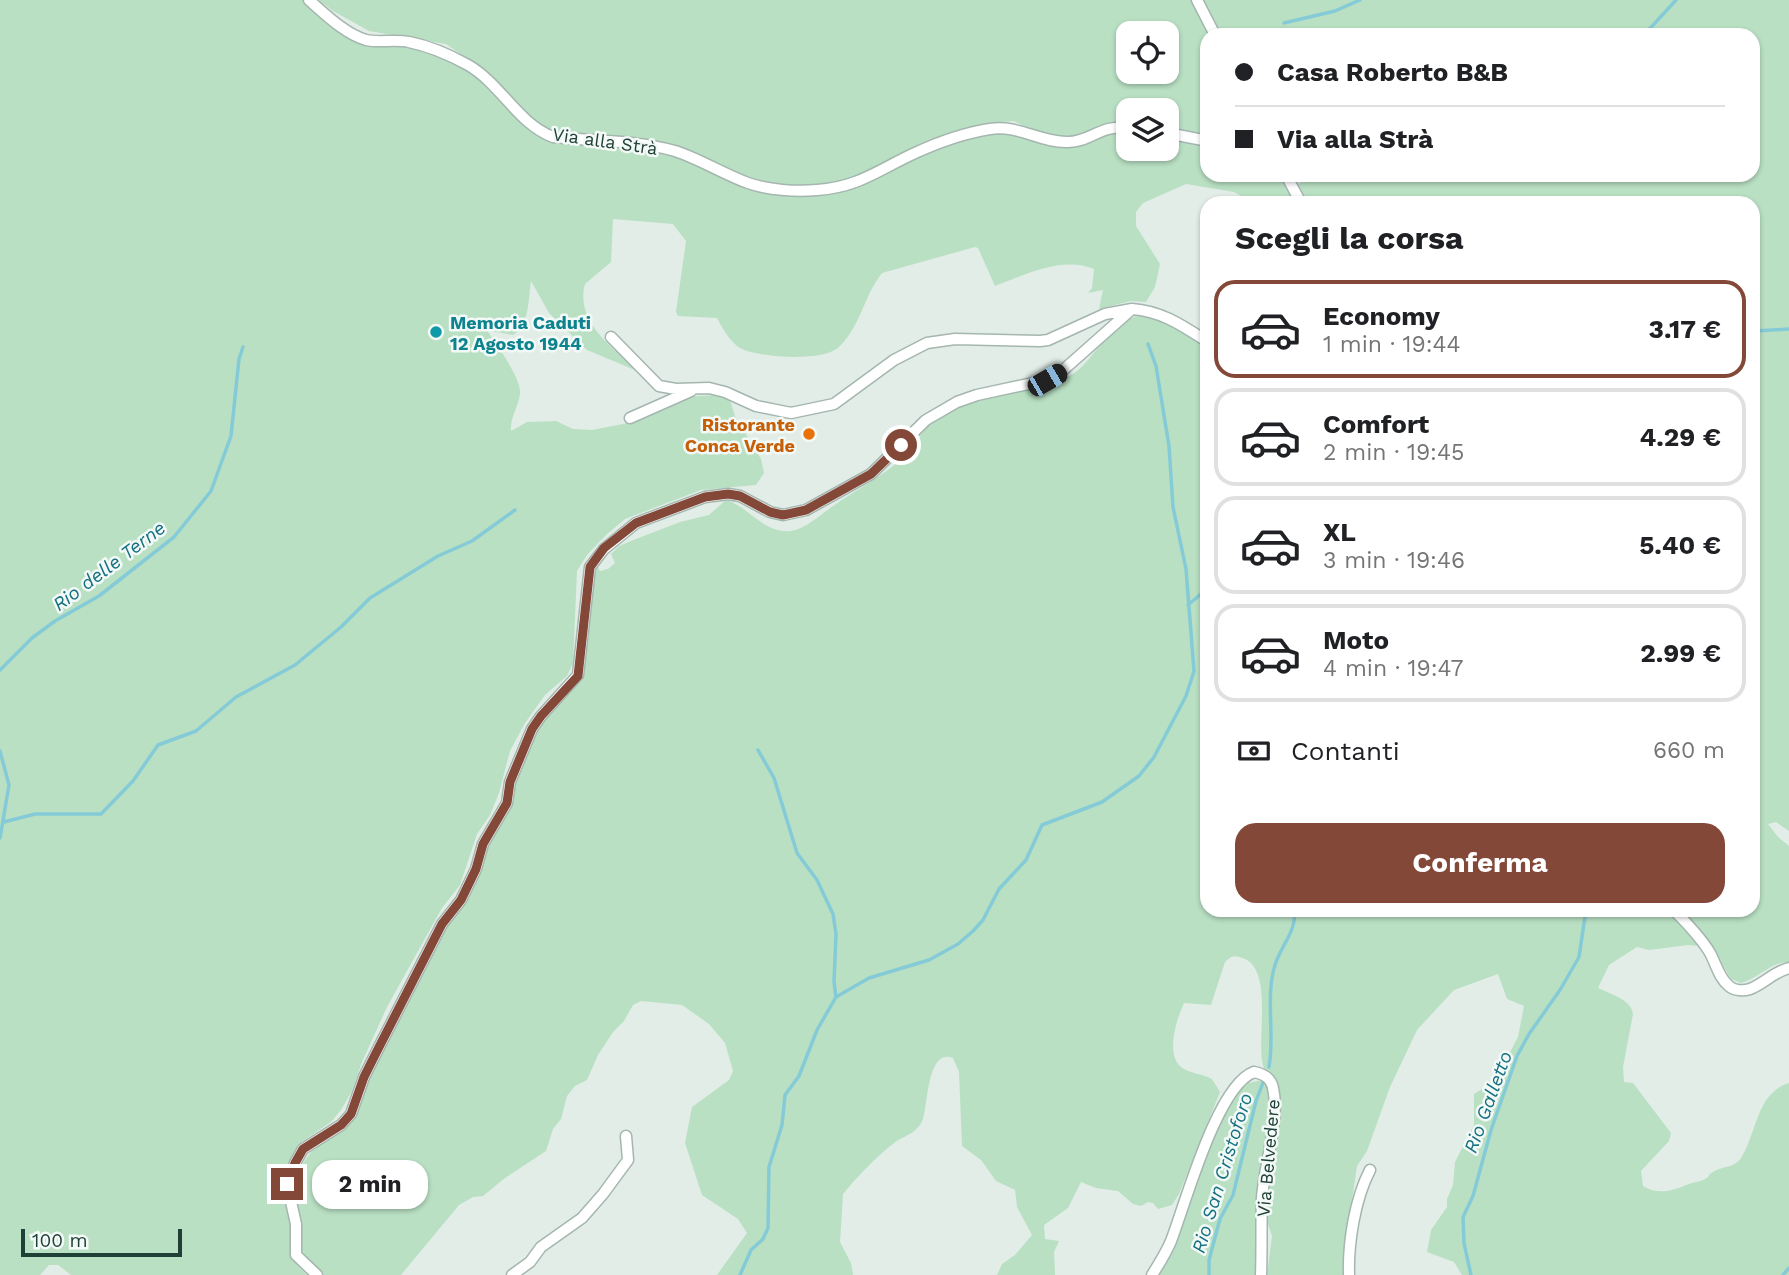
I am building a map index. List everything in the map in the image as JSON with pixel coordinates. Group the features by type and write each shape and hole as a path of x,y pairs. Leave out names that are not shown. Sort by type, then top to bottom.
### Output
{"street":[{"name":"Via alla Strà","path":"309,0 354,35 375,41 409,42 436,50 470,66 534,127 545,134 677,152 750,184 769,188 812,191 839,188 867,179 912,154 949,138 993,128 1017,130 1050,142 1071,142 1116,126"},
{"path":"1197,0 1211,28"},
{"path":"1179,135 1200,139"},
{"path":"611,337 659,386 709,388 756,406 791,412 834,404 894,360 927,343 955,339 1048,340 1105,314 1132,309 1169,317 1200,337"},
{"path":"317,1275 296,1255 296,1224 287,1184 290,1174 303,1149 341,1125 351,1114 376,1053 442,924 461,900 476,869 483,844 507,803 510,782 532,729 578,676 590,567 604,548 636,523 705,497 728,494 740,496 770,512 783,515 806,510 871,474 926,420 957,402 1047,380 1061,372 1132,309"},
{"path":"630,418 695,389"},
{"path":"1681,917 1696,932 1719,973 1733,989 1749,989 1789,968"},
{"name":"Via Belvedere","path":"1152,1275 1171,1240 1191,1181 1219,1114 1236,1085 1254,1072 1266,1076 1271,1082 1273,1094 1273,1119 1262,1198 1261,1275"},
{"path":"512,1275 530,1262 541,1247 582,1218 603,1194 628,1160 626,1136"},
{"path":"1349,1275 1351,1236 1362,1187 1370,1170"}],"green space":[{"path":"0,0 304,0 353,38 409,45 435,53 468,69 492,88 532,130 676,155 745,186 818,195 837,192 867,183 913,157 950,141 994,131 1016,133 1048,146 1071,146 1116,130 1116,161 1179,161 1179,138 1200,143 1200,182 1283,182 1292,196 1241,196 1234,192 1186,184 1143,203 1136,212 1136,226 1160,264 1155,287 1146,302 1131,301 1099,309 1103,290 1088,293 1092,288 1094,269 1082,266 1044,268 995,286 978,248 975,247 882,273 870,291 853,329 839,347 831,352 806,357 775,356 749,351 733,342 717,318 678,316 676,312 686,241 673,224 613,219 611,262 585,284 583,298 592,324 610,346 642,373 587,350 549,313 531,281 527,311 519,330 513,335 487,330 508,362 520,388 511,431 527,422 556,421 573,429 592,430 628,423 684,397 716,395 725,397 731,403 735,416 761,459 764,473 756,485 701,490 625,519 587,555 577,571 573,663 567,676 545,695 525,723 510,751 499,793 490,815 477,834 460,885 442,908 387,1007 352,1091 331,1122 300,1143 285,1170 281,1188 291,1228 291,1254 307,1275 71,1275 58,1265 49,1265 40,1275 0,1275"},
{"path":"319,0 1192,0 1207,28 1200,28 1200,134 1179,131 1179,98 1116,98 1116,122 1069,137 1038,133 1014,121 989,123 928,140 864,176 838,184 803,186 769,183 739,174 679,148 647,140 558,132 536,123 491,75 446,44 369,31"},
{"path":"1203,0 1789,0 1789,831 1776,822 1768,824 1789,846 1789,962 1776,965 1741,983 1731,979 1712,947 1688,945 1649,950 1637,947 1609,965 1598,988 1619,998 1631,1009 1633,1014 1623,1067 1624,1082 1633,1083 1671,1133 1669,1141 1641,1171 1643,1186 1649,1189 1666,1191 1678,1188 1703,1180 1717,1170 1735,1164 1741,1158 1770,1095 1789,1083 1789,1275 1462,1275 1454,1262 1427,1252 1431,1230 1447,1207 1455,1162 1474,1125 1474,1094 1495,1081 1518,1037 1524,1006 1507,999 1498,974 1454,990 1417,1030 1390,1087 1367,1151 1357,1166 1344,1275 1267,1275 1272,1236 1265,1205 1277,1086 1264,1068 1258,974 1251,963 1235,956 1225,962 1211,1005 1184,1003 1178,1017 1173,1045 1176,1061 1184,1069 1212,1079 1220,1092 1179,1194 1172,1205 1158,1209 1153,1203 1148,1202 1141,1206 1133,1204 1118,1191 1096,1188 1081,1182 1068,1208 1044,1225 1045,1239 1059,1241 1054,1252 1055,1275 997,1275 1002,1264 1015,1255 1032,1235 1017,1207 1015,1190 996,1181 981,1160 962,1146 959,1072 953,1058 944,1057 933,1069 925,1112 920,1124 880,1154 843,1194 840,1242 851,1263 853,1275 717,1275 747,1233 738,1219 702,1195 685,1143 692,1107 729,1080 733,1071 725,1043 709,1024 682,1005 641,1001 633,1005 624,1021 613,1032 598,1055 587,1080 575,1086 567,1096 561,1119 553,1129 546,1151 483,1196 473,1197 459,1205 401,1275 324,1275 301,1253 301,1224 292,1184 294,1176 311,1152 355,1117 368,1079 380,1055 446,927 465,903 481,871 487,845 512,804 515,784 537,732 545,718 582,678 589,636 587,590 596,564 600,571 608,569 615,563 611,554 619,546 680,522 709,515 726,500 735,503 772,528 791,531 803,527 894,465 921,434 945,413 976,401 1040,386 1071,375 1082,367 1116,329 1138,316 1159,318 1200,344 1200,917 1760,917 1760,196 1302,196 1298,184 1760,182 1760,28 1218,28"},
{"path":"1261,1080 1268,1086 1268,1140 1256,1213 1259,1233 1258,1275 1156,1275 1227,1106 1245,1084"}],"waterway":[{"path":"1284,23 1335,11 1360,0"},
{"path":"1650,28 1676,0"},
{"path":"1760,331 1789,329"},
{"path":"836,997 869,978 929,960 958,944 983,920 999,889 1026,860 1042,825 1102,802 1139,776 1154,757 1186,696 1194,671 1186,569 1173,507 1169,446 1156,366 1148,344"},
{"name":"Rio delle Terne","path":"0,670 32,638 55,621 99,596 174,537 211,491 231,436 239,359 243,347"},
{"path":"4,822 35,814 101,814 133,781 158,745 196,731 236,697 295,665 341,627 370,598 438,556 472,541 515,510"},
{"path":"1188,605 1200,595"},
{"path":"740,1275 751,1250 763,1239 768,1228 769,1167 782,1125 785,1095 799,1076 817,1030 836,997 836,934 833,914 817,880 797,853 774,778 758,750"},
{"path":"0,751 9,785 0,838"},
{"name":"Rio San Cristoforo","path":"1269,1067 1272,977 1278,957 1291,933 1294,917"},
{"name":"Rio Galletto","path":"1471,1275 1464,1243 1463,1217 1473,1196 1491,1130 1517,1056 1579,957 1585,917"},
{"name":"Rio San Cristoforo","path":"1209,1275 1209,1260 1220,1219 1233,1195 1256,1101 1264,1080"},
{"path":"1783,1275 1789,1268"}],"place":[{"name":"Memoria Caduti 12 Agosto 1944","path":"436,332"},
{"name":"Ristorante Conca Verde","path":"809,434"}],"route":[{"path":"287,1184 303,1149 341,1125 351,1114 376,1053 442,924 461,900 476,869 483,844 507,803 510,782 532,729 578,676 590,567 604,548 636,523 705,497 728,494 740,496 770,512 783,515 806,510 871,474 901,445"}]}
